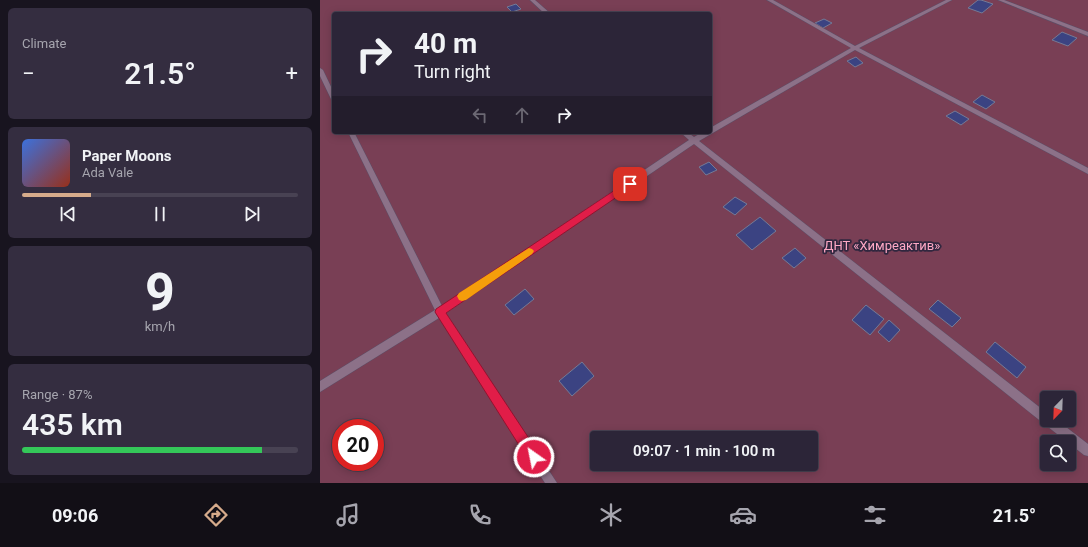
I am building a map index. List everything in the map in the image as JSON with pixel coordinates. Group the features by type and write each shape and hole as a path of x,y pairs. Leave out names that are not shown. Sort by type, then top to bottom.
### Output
{"lane":[{"path":"532,0 546,12"},
{"path":"769,0 855,48 1088,170"},
{"path":"712,130 855,48 950,0"},
{"path":"1000,0 1088,34"},
{"path":"320,70 332,94"},
{"path":"352,134 440,312 551,483"},
{"path":"685,134 1040,413"},
{"path":"320,387 440,312 705,134"},
{"path":"1058,427 1088,451"}],"green space":[{"name":"ДНТ «Химреактив»","path":"320,0 1088,0 1088,483 320,483"}],"building":[{"path":"978,0 993,4 982,13 968,8"},
{"path":"516,4 521,9 512,12 507,7"},
{"path":"824,19 832,23 823,28 815,23"},
{"path":"1062,32 1077,38 1068,46 1052,40"},
{"path":"856,57 863,63 855,67 847,61"},
{"path":"982,95 995,102 986,109 973,102"},
{"path":"955,111 969,119 961,125 946,116"},
{"path":"709,162 717,170 706,175 699,167"},
{"path":"735,197 747,204 735,215 723,207"},
{"path":"760,217 776,231 752,250 736,235"},
{"path":"795,248 806,258 794,268 782,258"},
{"path":"525,289 534,299 514,315 505,305"},
{"path":"938,300 961,318 952,327 929,309"},
{"path":"866,305 884,319 870,335 852,320"},
{"path":"889,320 900,330 889,342 878,332"},
{"path":"995,342 1026,367 1017,378 986,352"},
{"path":"582,362 594,376 572,396 559,381"}],"slow traffic":[{"path":"462,296 529,251"}],"route":[{"path":"534,457 440,312 630,184"}]}
